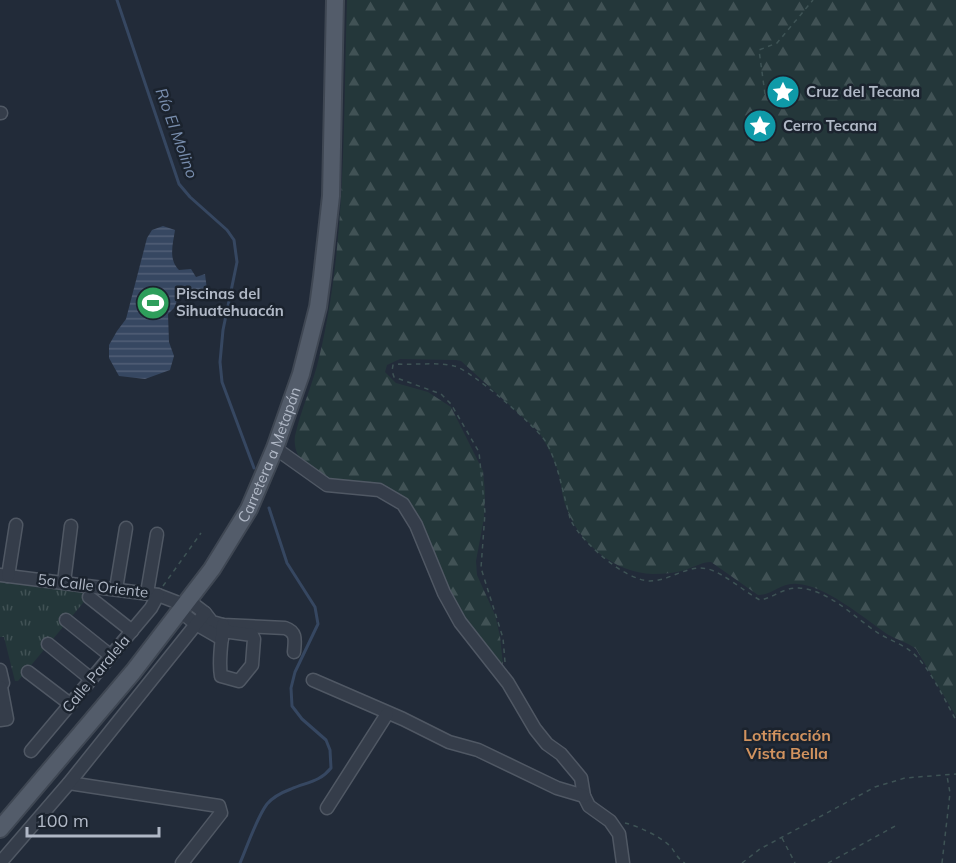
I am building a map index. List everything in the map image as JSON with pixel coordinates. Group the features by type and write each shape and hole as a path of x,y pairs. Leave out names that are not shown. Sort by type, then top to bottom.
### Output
{"main road":[{"name":"Carretera a Metapán","path":"0,829 133,672 212,569 249,509 275,448 301,374 318,307 332,196 335,0"}],"street":[{"path":"275,448 327,484 379,490 403,504 417,525 444,593 460,622 506,681 535,729 547,744 561,754 581,778 584,796 590,806 610,821 619,834 623,863"},
{"path":"4,575 16,525"},
{"path":"64,582 71,526"},
{"path":"116,589 126,528"},
{"path":"153,594 157,534"},
{"name":"5a Calle Oriente","path":"4,575 153,594 184,605"},
{"name":"Calle Paralela","path":"31,751 151,608 153,594"},
{"path":"89,597 132,631"},
{"path":"184,605 205,613 223,632"},
{"path":"184,605 196,624 223,632 285,628 292,630 295,636 294,652"},
{"path":"0,863 69,783 205,613"},
{"path":"66,620 111,656"},
{"path":"48,644 91,679"},
{"path":"0,670 4,719"},
{"path":"28,672 70,704"},
{"path":"313,680 403,719 449,742 478,750 557,788 584,796"},
{"path":"327,808 387,714"},
{"path":"74,742 94,752"},
{"path":"69,783 219,806 221,813 182,863"}],"path":[{"path":"765,94 759,50 777,43 813,0"},
{"path":"506,681 503,638 481,568 485,513 479,452 451,404 435,391 417,387 394,377 393,365 446,364 462,368 531,425 546,442 571,521 576,530 614,565 639,578 651,581 696,568 709,569 760,600 795,588 809,589 831,600 880,634 906,647 929,673 956,720"},
{"path":"153,594 201,533"},
{"path":"741,863 760,849 875,787 905,778 956,774"},
{"path":"942,863 950,793 947,776"},
{"path":"610,821 640,827 669,845 680,861 685,863"},
{"path":"828,863 897,825"},
{"path":"782,837 795,863"}],"green space":[{"path":"347,0 956,0 956,716 916,649 887,634 844,603 820,590 791,584 758,595 711,562 677,572 653,574 625,568 600,554 589,544 572,520 565,503 558,471 537,430 461,361 400,359 387,365 385,372 396,383 428,392 451,407 483,471 484,518 476,561 477,575 495,615 503,665 458,606 401,498 334,482 317,474 305,464 297,452 295,436 319,358 335,270 344,135"},
{"path":"0,579 93,591 18,681 15,681 4,637 0,637"}],"water":[{"name":"Piscinas del Sihuatehuacán","path":"163,226 175,230 172,251 176,266 179,270 191,269 196,277 205,274 207,290 193,298 179,291 175,307 168,314 169,342 174,356 170,370 145,379 119,376 109,358 109,345 126,319 147,238 152,230"}],"waterway":[{"name":"Río El Molino","path":"117,0 179,184 227,230 234,240 237,262 223,330 220,362 222,382 254,468"},
{"name":"Río El Molino","path":"240,863 267,804 281,793 318,779 331,768 330,750 326,740 302,719 292,706 291,688 295,672 318,624 315,607 287,563 269,508"}],"place":[{"name":"Cruz del Tecana","path":"783,92"},
{"name":"Cerro Tecana","path":"760,126"},
{"name":"Piscinas del Sihuatehuacán","path":"153,303"}],"district":[{"name":"Lotificación Vista Bella","path":"787,744"}]}
